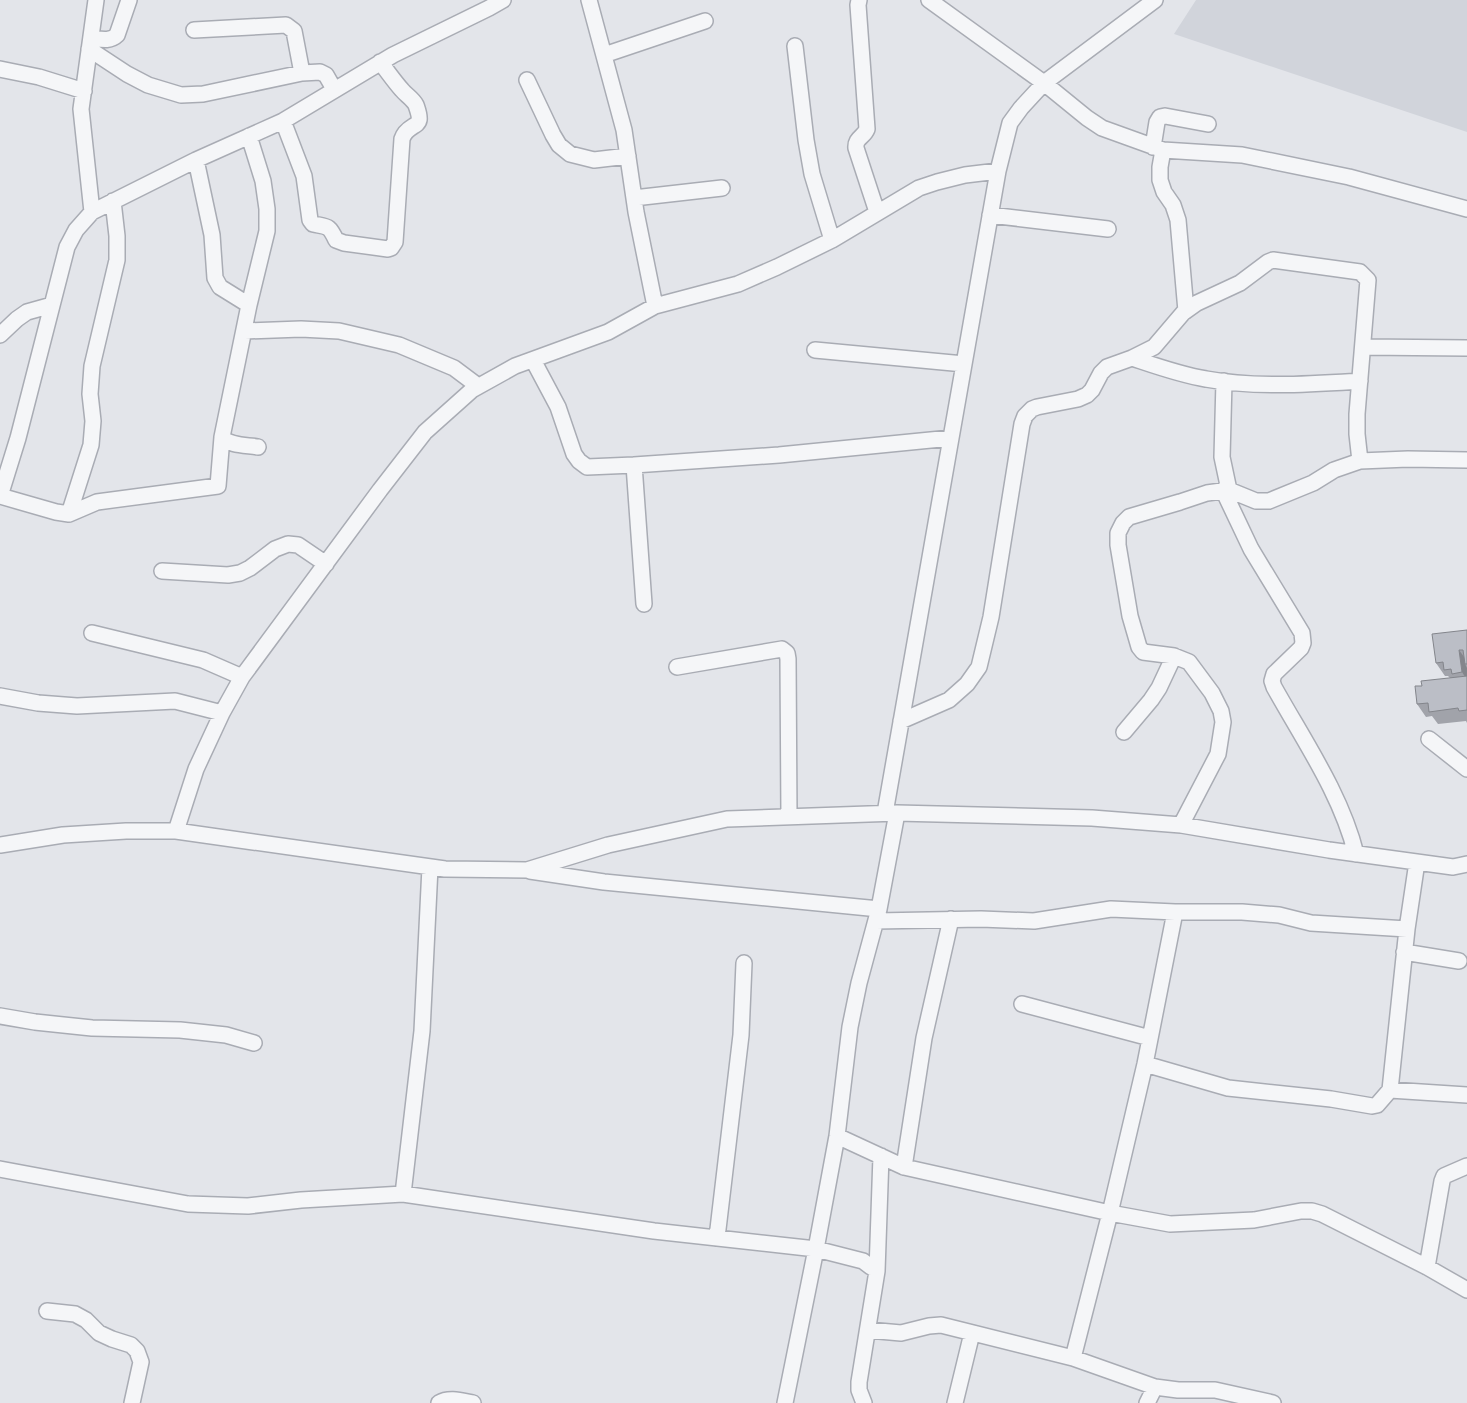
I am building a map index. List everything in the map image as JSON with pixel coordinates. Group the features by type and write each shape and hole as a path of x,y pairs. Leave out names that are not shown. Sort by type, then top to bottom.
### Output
{"street":[{"path":"92,212 81,110 96,0"},
{"path":"90,44 114,38 117,35 130,0"},
{"path":"250,136 263,181 267,209 267,231 222,438 218,486 97,502 69,514 0,496 18,438 67,247 76,230 92,212 196,160 283,121 392,55 488,4 502,0"},
{"path":"589,0 624,130 634,198 655,306"},
{"path":"859,0 868,129 855,142 877,212"},
{"path":"928,0 1044,83 1086,118 1102,128 1158,148 1242,155 1349,177 1467,209"},
{"path":"785,1403 837,1136 850,1027 859,983 877,915 901,721 998,171 1010,123 1044,83 1155,0"},
{"path":"604,55 705,21"},
{"path":"194,30 286,25 294,32 302,73"},
{"path":"90,44 127,74 148,85 181,95 203,94 302,73 320,72 326,75 334,89"},
{"path":"795,46 812,174 832,240"},
{"path":"283,121 304,176 310,220 313,224 329,228 336,240 344,243 392,248 395,242 402,139 404,133 416,125 420,118 413,100 404,92 380,62"},
{"path":"0,69 39,77 84,91"},
{"path":"527,80 553,135 559,145 570,154 594,160 628,156"},
{"path":"1186,311 1178,220 1173,205 1164,192 1160,180 1157,122 1160,117 1165,116 1208,124"},
{"path":"196,160 212,235 215,278 220,287 250,305"},
{"path":"176,831 196,769 222,713 242,677 425,432 472,390 515,366 608,332 655,306 738,284 777,267 832,240 919,188 966,175 998,171"},
{"path":"634,198 722,188"},
{"path":"69,514 91,445 93,421 90,394 92,366 117,260 117,236 113,201"},
{"path":"990,215 1108,229"},
{"path":"901,721 949,700 967,684 979,667 991,617 1016,451 1024,416 1037,407 1078,399 1087,395 1092,390 1100,374 1107,367 1132,358 1154,346 1182,313 1197,303 1249,278 1262,265 1273,260 1360,272 1368,280 1357,414 1360,461"},
{"path":"0,335 27,312 52,305"},
{"path":"245,331 301,329 339,331 399,345 454,368 478,386"},
{"path":"1363,347 1467,348"},
{"path":"815,350 964,364"},
{"path":"1132,358 1207,380 1250,384 1360,381"},
{"path":"533,360 558,407 574,454 579,462 587,466 634,465 779,455 951,438"},
{"path":"1224,381 1222,457 1226,490 1251,549 1302,633 1304,643 1274,674 1272,681 1274,688 1329,784 1350,832 1356,854"},
{"path":"222,438 229,443 258,447"},
{"path":"1181,825 1218,754 1223,722 1221,711 1212,693 1189,662 1174,656 1143,652 1139,647 1130,616 1118,546 1118,533 1122,523 1129,517 1207,493 1226,490 1256,501 1269,501 1313,483 1334,470 1360,461 1408,459 1467,460"},
{"path":"634,465 644,604"},
{"path":"162,572 228,575 240,573 276,549 288,544 298,545 326,564"},
{"path":"92,633 203,660 242,677"},
{"path":"677,667 782,649 787,653 789,816"},
{"path":"1124,732 1155,694 1174,656"},
{"path":"0,696 38,703 77,706 175,701 222,713"},
{"path":"1429,739 1467,769"},
{"path":"0,845 63,835 126,831 176,831 446,869 527,870 608,844 727,819 891,813 1092,818 1181,825 1356,854 1453,867 1467,864"},
{"path":"1145,1064 1228,1088 1331,1099 1372,1106 1378,1105 1390,1090 1404,952 1417,862"},
{"path":"403,1194 422,1031 430,867"},
{"path":"521,870 877,915 1034,921 1112,909 1175,912 1242,912 1279,915 1311,923 1407,929"},
{"path":"1073,1358 1145,1064 1175,912"},
{"path":"904,1167 924,1038 951,919"},
{"path":"1404,952 1459,961"},
{"path":"716,1238 741,1035 744,963"},
{"path":"1022,1004 1150,1038"},
{"path":"0,1016 92,1028 180,1030 226,1035 254,1043"},
{"path":"1390,1090 1467,1095"},
{"path":"837,1136 904,1167 1110,1213 1170,1224 1254,1220 1301,1210 1312,1211 1322,1214 1427,1267 1467,1290"},
{"path":"864,1403 859,1390 859,1382 876,1271 881,1156"},
{"path":"1427,1267 1442,1181 1444,1176 1467,1166"},
{"path":"0,1169 188,1204 248,1206 301,1200 403,1194 654,1231 816,1249 863,1261 871,1267"},
{"path":"47,1311 75,1314 86,1320 99,1332 112,1339 131,1345 137,1351 141,1362 132,1403"},
{"path":"868,1330 902,1333 941,1325 1073,1358 1155,1387 1178,1390 1215,1390 1250,1400 1273,1403"},
{"path":"955,1403 972,1333"},
{"path":"1147,1403 1155,1387"},
{"path":"439,1403 450,1400 473,1403"}],"shaded area":[{"path":"1196,0 1467,0 1467,132 1174,34"}],"building":[{"path":"1467,630 1467,664 1465,664 1463,650 1459,650 1462,672 1452,674 1451,669 1444,670 1443,662 1436,663 1432,634"},
{"path":"1467,676 1467,710 1459,711 1458,708 1429,712 1428,703 1417,704 1415,686 1422,686 1421,681"}]}
